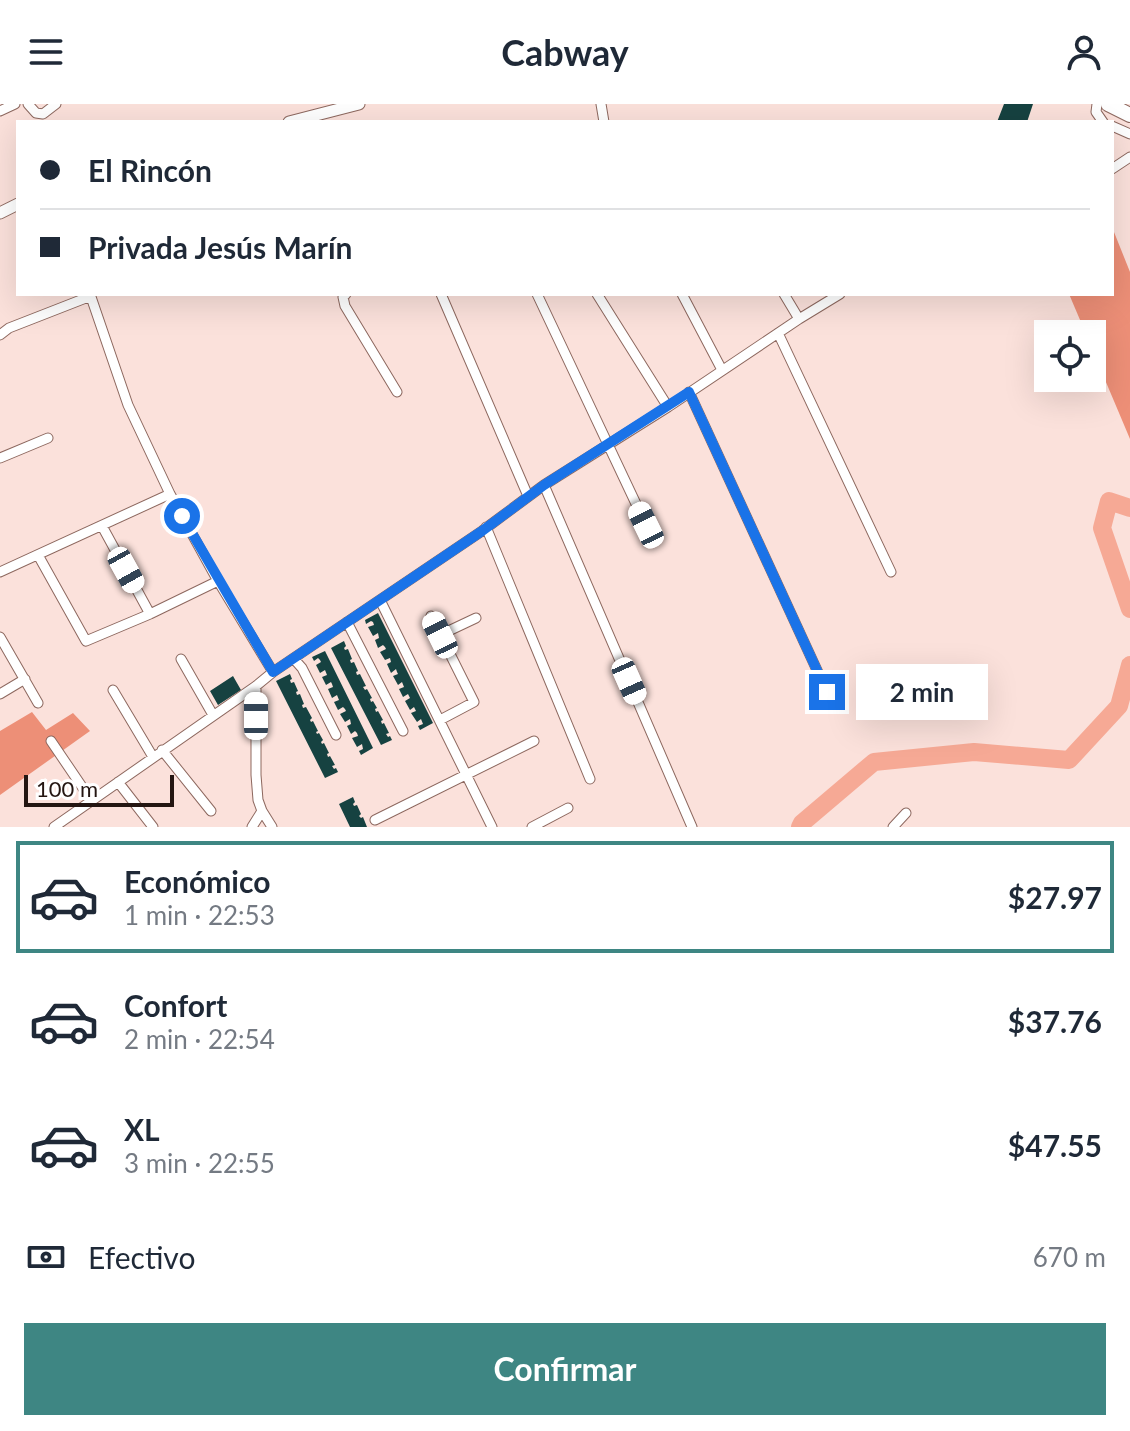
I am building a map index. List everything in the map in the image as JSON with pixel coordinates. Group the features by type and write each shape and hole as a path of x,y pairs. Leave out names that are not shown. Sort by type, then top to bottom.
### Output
{"main road":[{"path":"1108,104 1130,115"}],"street":[{"path":"0,111 15,104"},
{"path":"28,104 36,113 43,114 56,104"},
{"path":"297,120 359,104"},
{"path":"0,335 9,328 88,296"},
{"path":"90,296 128,405 170,494 273,672"},
{"path":"344,296 345,306 397,392"},
{"path":"442,296 528,496"},
{"path":"538,296 646,525"},
{"path":"598,296 668,407"},
{"path":"683,296 722,370"},
{"path":"785,296 799,319"},
{"path":"54,827 544,485 837,296"},
{"path":"778,333 891,572"},
{"path":"689,392 827,692"},
{"path":"0,458 48,438"},
{"path":"544,485 692,827"},
{"path":"0,572 170,494"},
{"path":"102,526 150,614"},
{"path":"486,527 590,779"},
{"path":"38,555 86,641 218,581"},
{"path":"380,600 492,827"},
{"path":"431,616 474,702 440,720"},
{"path":"440,635 476,618"},
{"path":"347,622 403,731"},
{"path":"0,637 38,703"},
{"path":"181,659 213,715"},
{"path":"294,659 302,668 336,735"},
{"path":"0,694 25,679"},
{"path":"256,686 258,800 272,827"},
{"path":"113,690 153,757"},
{"path":"51,741 91,800"},
{"path":"375,820 534,741"},
{"path":"162,750 211,811"},
{"path":"118,782 153,827"},
{"path":"532,827 568,808"},
{"path":"252,827 262,811"},
{"path":"893,827 906,813"},
{"path":"69,816 77,826"}],"shaded area":[{"path":"1114,232 1130,272 1130,439 1106,382 1106,320 1080,320 1070,296 1114,296"},
{"path":"32,712 46,730 73,713 90,731 0,795 0,731"}],"building":[{"path":"1004,104 1033,104 1028,120 998,120"},
{"path":"378,613 433,723 420,730 418,726 423,724 421,719 417,722 411,713 416,711 414,707 410,710 405,701 410,698 408,694 403,697 399,689 404,687 402,682 398,685 393,676 398,674 396,669 391,673 387,664 391,662 390,658 385,660 380,652 385,647 378,648 375,640 379,638 378,633 373,636 368,627 374,625 373,622 366,624 365,620"},
{"path":"344,641 351,663 354,662 357,675 360,674 366,686 363,687 372,698 371,702 389,733 386,734 392,740 381,745 331,648"},
{"path":"325,651 373,748 361,755 362,744 357,747 352,738 358,736 357,733 351,734 347,726 351,724 350,719 345,722 340,714 345,709 338,710 334,702 339,700 337,695 332,698 328,689 333,687 332,684 326,685 322,677 327,675 325,670 320,673 316,665 320,660 314,661 312,657"},
{"path":"290,674 303,708 306,707 329,753 328,757 335,765 332,766 338,772 325,778 276,681"},
{"path":"233,676 241,690 218,705 210,691"},
{"path":"353,797 353,804 357,805 359,816 363,817 367,827 350,827 339,804"}],"waterway":[{"path":"1130,508 1109,501 1102,528 1130,609"},
{"path":"800,827 874,762 974,752 1069,760 1119,706 1130,665"}],"route":[{"path":"182,516 273,672 482,531 544,485 689,392 827,692"}]}
